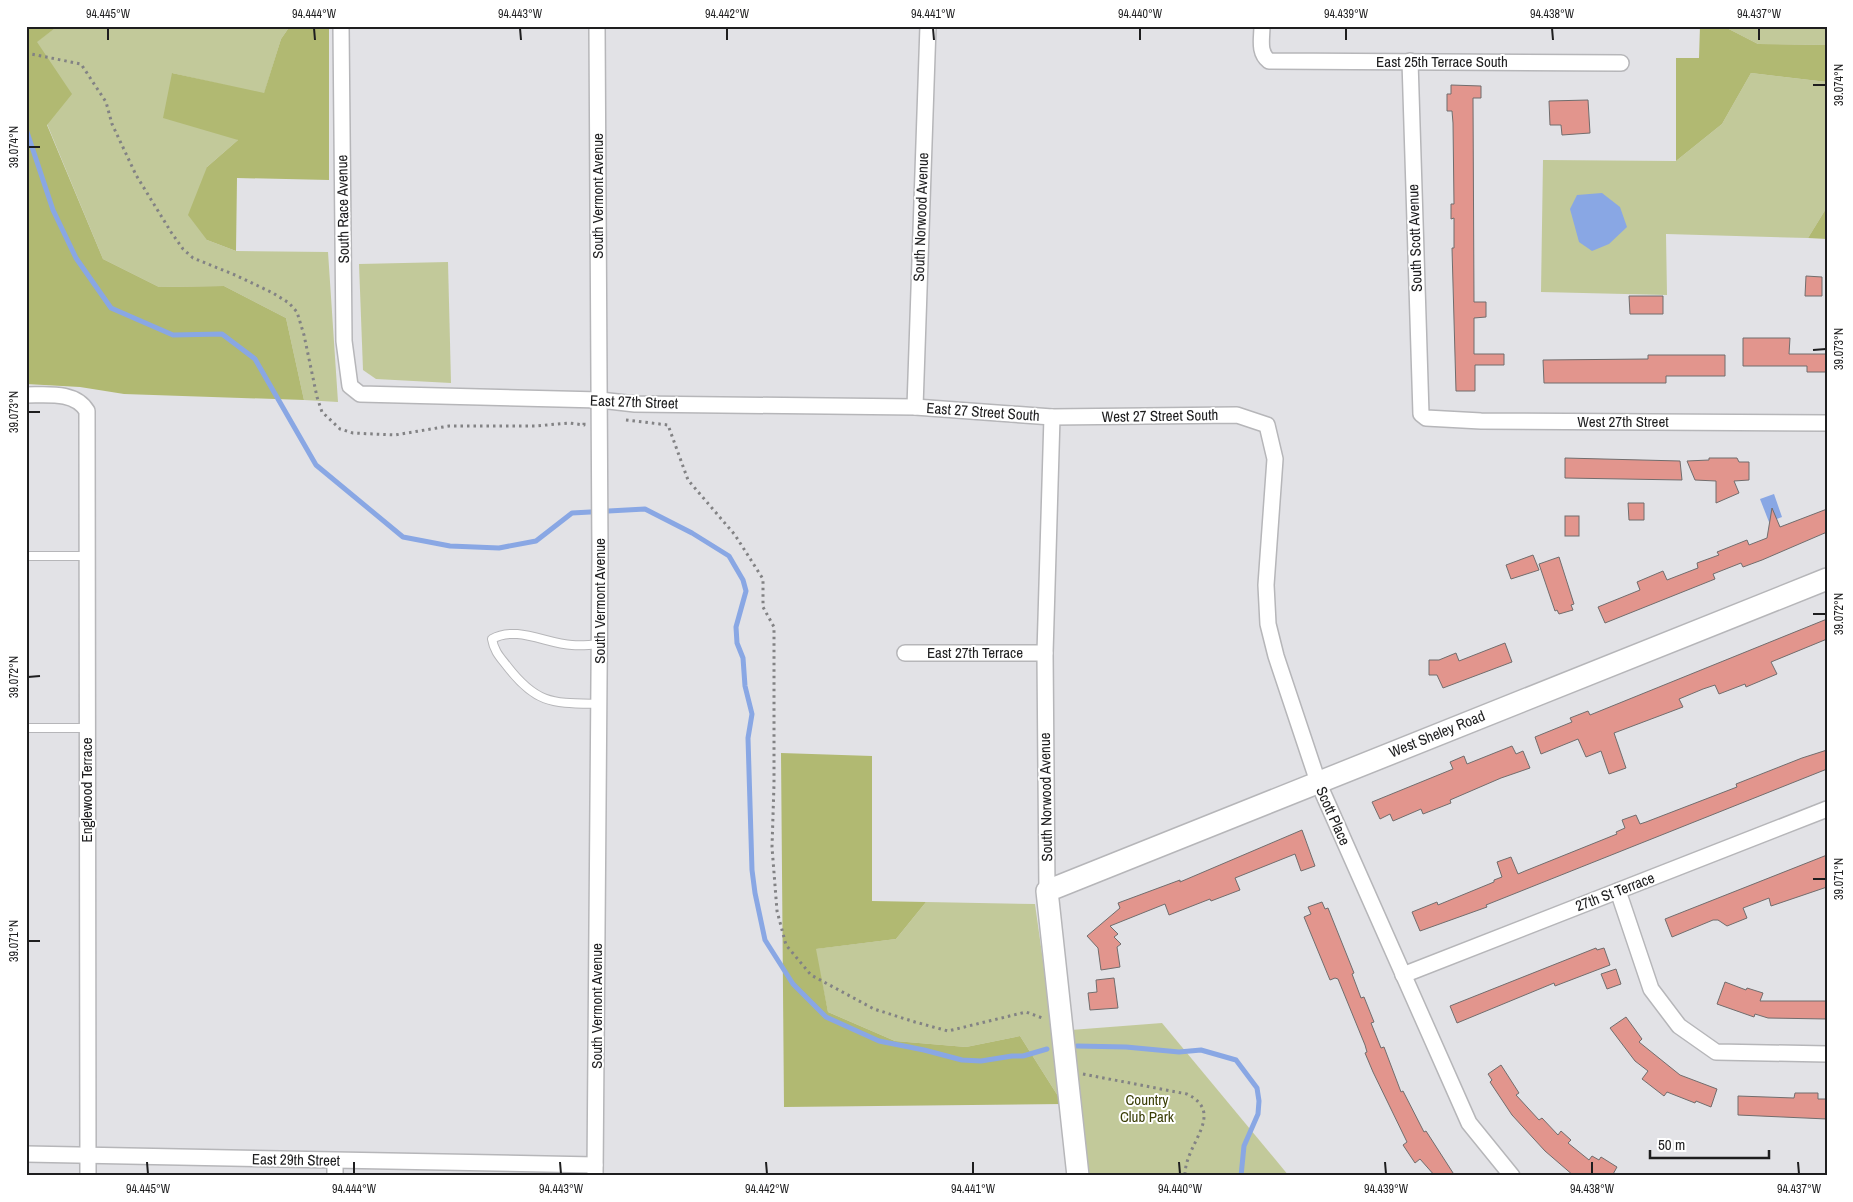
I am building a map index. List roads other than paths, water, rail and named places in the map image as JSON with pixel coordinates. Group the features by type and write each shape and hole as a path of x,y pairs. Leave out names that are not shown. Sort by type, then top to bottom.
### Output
{"street":[{"name":"South Race Avenue","path":"341,26 344,341 350,386 354,389"},
{"name":"South Vermont Avenue","path":"595,1171 600,644 597,26"},
{"name":"South Norwood Avenue","path":"915,407 928,26"},
{"name":"East 25th Terrace South","path":"1262,26 1262,51 1264,57 1270,61 1621,62"},
{"name":"South Scott Avenue","path":"1410,62 1421,414"},
{"name":"East 27th Street","path":"354,389 360,394 599,407 634,404 915,407"},
{"name":"Englewood Terrace","path":"26,395 73,398 83,405 87,411 88,1176"},
{"name":"East 27 Street South","path":"915,407 1052,417"},
{"name":"West 27th Street","path":"1421,414 1426,418 1480,421 1827,423"},
{"name":"West 27 Street South","path":"1052,417 1238,415 1267,425"},
{"name":"South Norwood Avenue","path":"1052,417 1045,653 1047,891 1078,1176"},
{"name":"Scott Place","path":"1267,425 1275,459 1266,585 1268,624 1276,656 1318,782 1468,1123 1512,1176"},
{"name":"West Sheley Road","path":"1047,891 1827,579"},
{"name":"East 27th Terrace","path":"905,653 1045,653"},
{"name":"27th St Terrace","path":"1403,976 1827,809"},
{"path":"1618,891 1651,989 1679,1026 1716,1052 1827,1054"},
{"name":"East 29th Street","path":"26,1154 335,1168 595,1171"}],"lane":[{"path":"26,556 87,556"},
{"path":"599,704 560,703 537,696 517,679 494,648 492,639 499,635 524,634 550,642 572,645 600,644"},
{"path":"26,728 87,728"}],"water":[{"path":"1602,193 1620,207 1627,227 1609,244 1592,251 1579,242 1570,209 1577,195"},
{"path":"1774,494 1782,517 1769,522 1760,499"}],"waterway":[{"path":"26,129 53,210 76,258 111,308 173,335 222,334 255,359 316,465 403,537 450,546 499,548 536,541 572,513 645,509 692,533 729,556 743,580 746,591 736,627 737,643 743,658 745,686 752,714 748,738 752,870 755,893 765,940 793,984 826,1017 879,1041 962,1060 981,1061 1023,1056 1047,1049"},
{"path":"1077,1046 1126,1047 1179,1052 1201,1050 1236,1060 1257,1088 1259,1101 1258,1114 1244,1146 1241,1176"}],"park label":[{"name":"Country Club Park","path":"1147,1108"}]}
